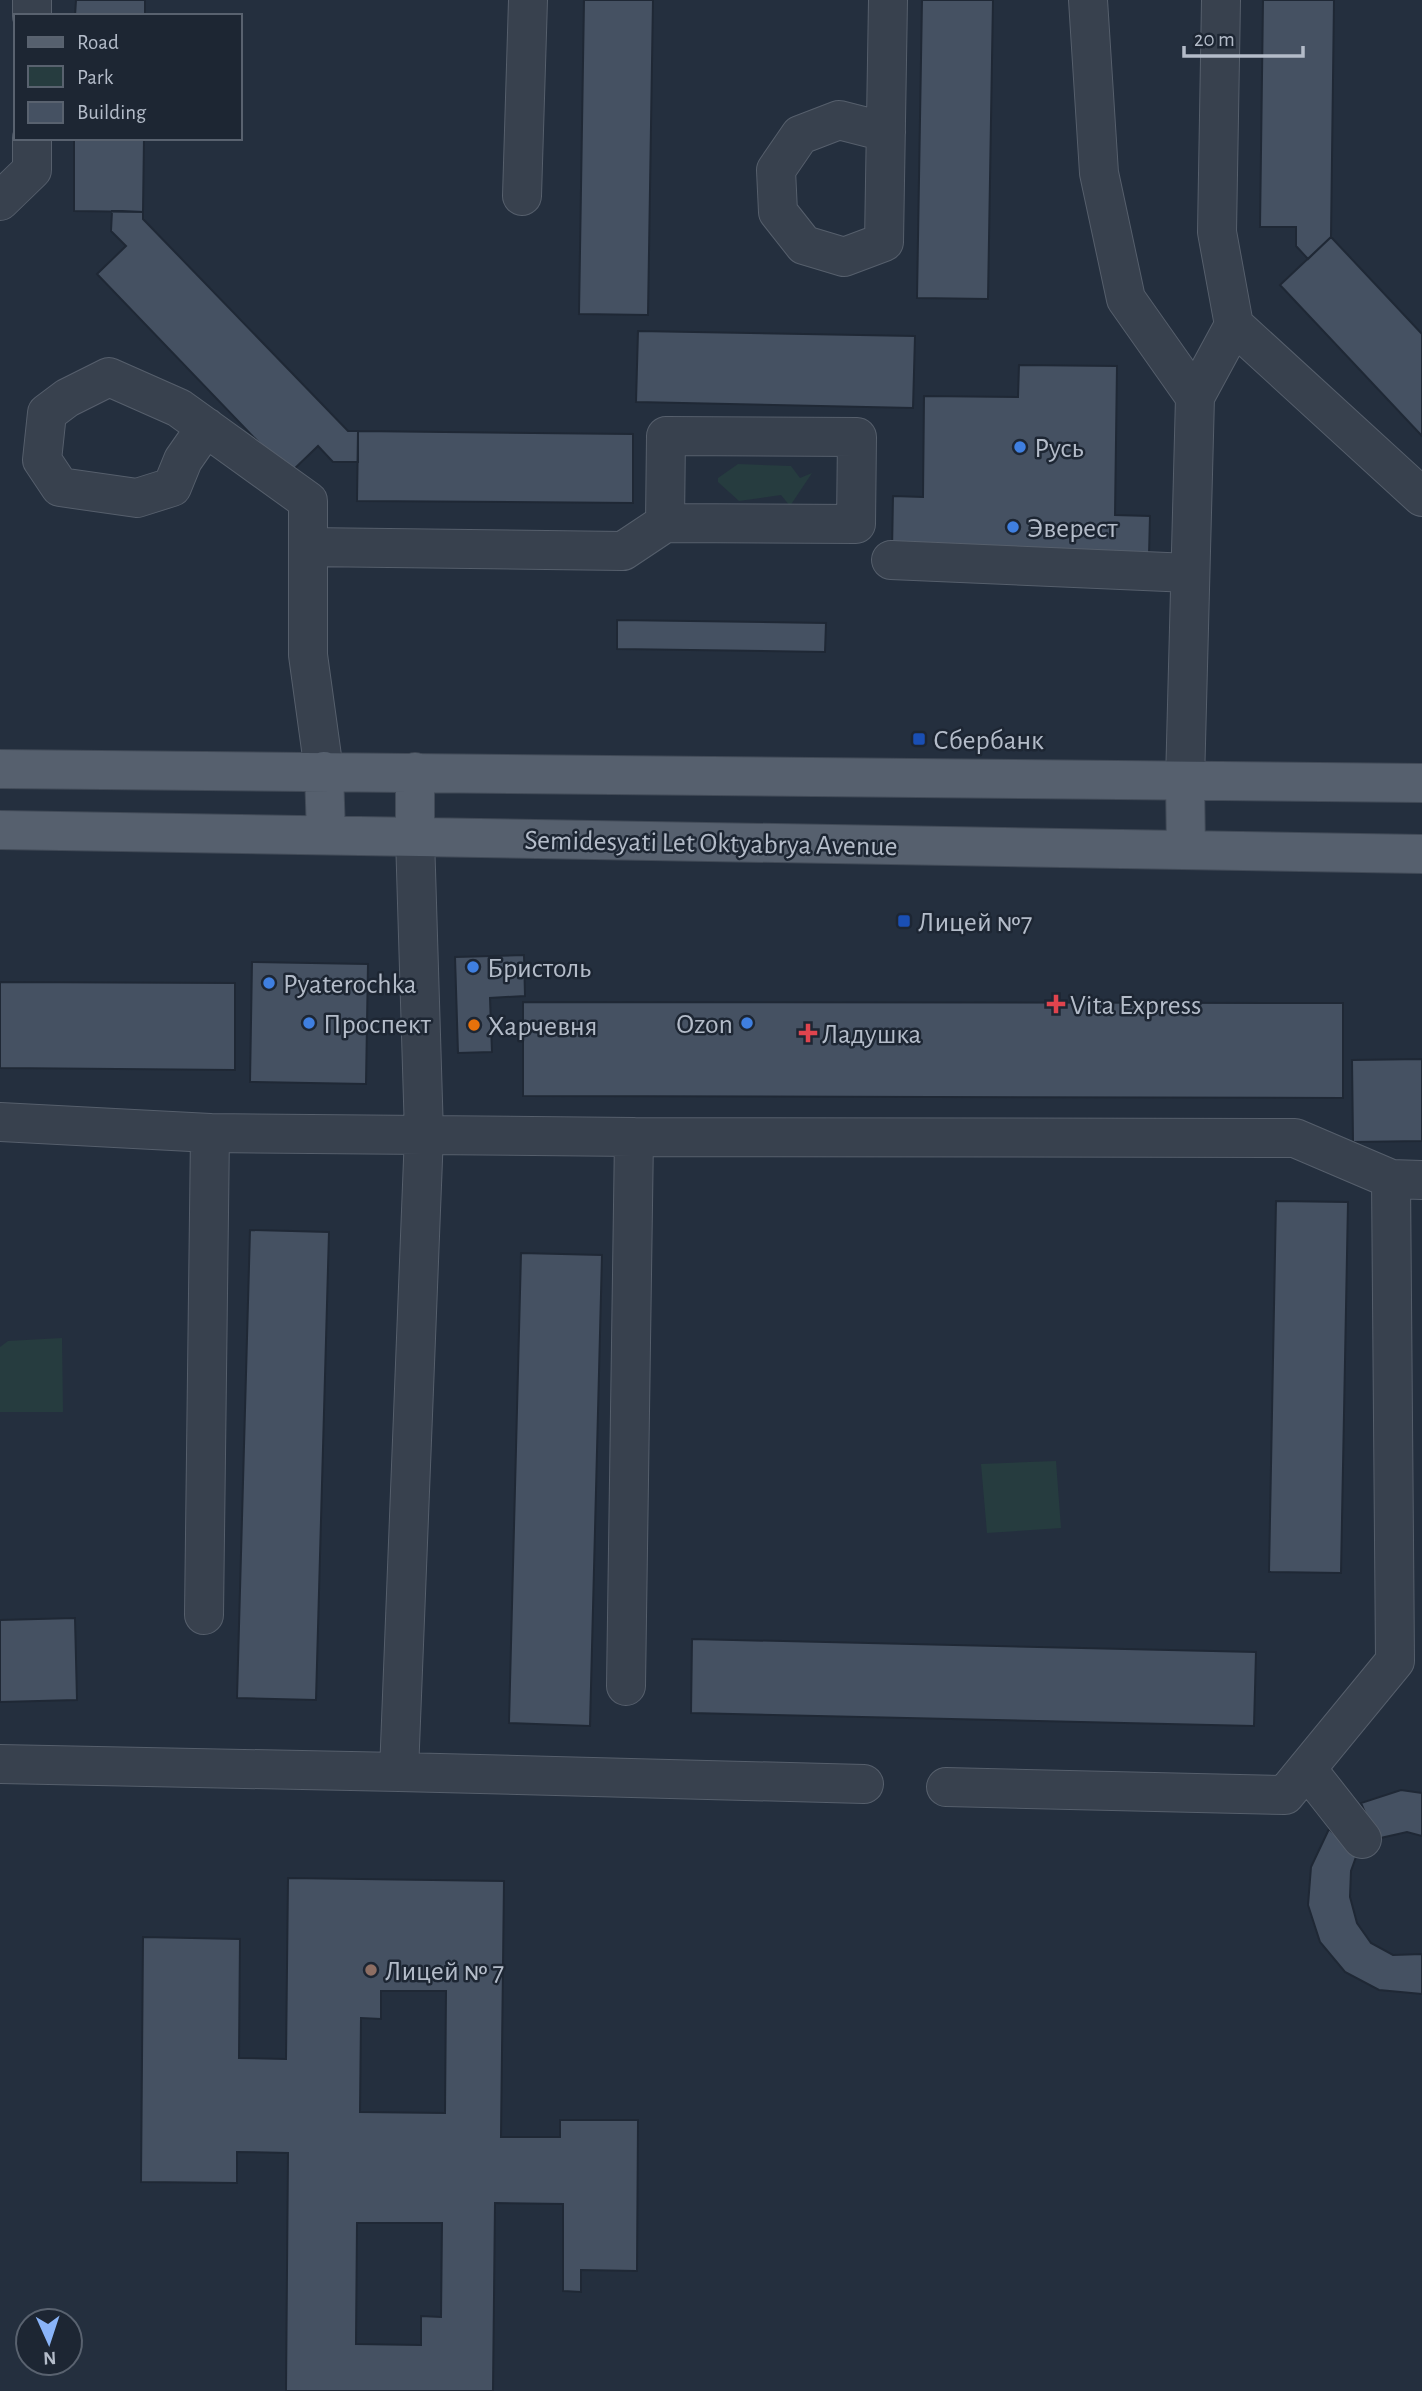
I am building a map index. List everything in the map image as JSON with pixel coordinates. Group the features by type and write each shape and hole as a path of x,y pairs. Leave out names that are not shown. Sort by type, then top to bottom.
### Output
{"main road":[{"path":"0,769 1422,783"},
{"path":"324,771 326,835"},
{"path":"415,772 415,837"},
{"path":"1185,782 1186,849"},
{"name":"Semidesyati Let Oktyabrya Avenue","path":"0,830 1422,854"}],"lane":[{"path":"522,196 528,0"},
{"path":"886,132 888,0"},
{"path":"1088,0 1099,173 1126,299 1195,397"},
{"path":"1221,0 1217,232 1234,325 1422,497"},
{"path":"0,201 32,170 32,140"},
{"path":"1185,782 1195,397 1234,325"},
{"path":"206,427 308,501 308,655 324,771"},
{"path":"308,547 624,551 665,523 856,524 857,437 666,436 665,523"},
{"path":"891,560 1190,573"},
{"path":"400,1772 424,1134 415,837"},
{"path":"0,1122 209,1133 1296,1138 1407,1179 1409,1661 1285,1795 946,1787"},
{"path":"204,1615 209,1133"},
{"path":"625,1686 634,1137"},
{"path":"0,1764 864,1784"},
{"path":"1307,1769 1362,1839"}],"green space":[{"path":"738,464 791,466 800,478 812,473 790,506 781,495 739,501 718,482 718,478"},
{"path":"62,1338 63,1412 0,1412 0,1347 8,1341"},
{"path":"1056,1461 1061,1528 987,1533 981,1464"}],"building":[{"path":"76,0 145,0 145,14 75,14"},
{"path":"584,0 653,0 648,315 579,314"},
{"path":"922,0 993,0 988,299 917,298"},
{"path":"1263,0 1334,0 1331,237 1308,259 1296,246 1296,227 1260,227"},
{"path":"74,140 144,140 143,212 74,211"},
{"path":"112,211 143,212 143,219 348,431 358,431 358,462 333,462 318,446 289,474 97,274 126,246 111,231"},
{"path":"1331,237 1422,334 1422,436 1280,285"},
{"path":"638,331 915,336 913,408 636,402"},
{"name":"Русь","path":"1019,365 1117,366 1115,515 1150,516 1149,555 892,551 893,496 923,497 924,396 1018,397"},
{"path":"358,431 633,434 633,503 357,501"},
{"path":"617,620 826,623 825,652 617,649"},
{"name":"Харчевня","path":"524,955 525,996 490,998 492,1052 458,1053 455,957"},
{"name":"Проспект","path":"252,962 368,964 366,1084 250,1082"},
{"path":"0,982 235,983 235,1070 0,1068"},
{"path":"523,1002 1343,1003 1343,1098 523,1096"},
{"path":"1422,1059 1422,1141 1353,1142 1352,1060"},
{"path":"1276,1201 1348,1202 1341,1573 1269,1572"},
{"path":"250,1230 329,1232 316,1700 237,1698"},
{"path":"521,1253 602,1255 590,1726 509,1723"},
{"path":"75,1618 77,1700 0,1702 0,1620"},
{"path":"692,1639 1256,1652 1254,1726 691,1713"},
{"path":"1401,1790 1422,1793 1422,1836 1407,1832 1376,1839 1361,1803"},
{"path":"1329,1829 1357,1854 1351,1871 1350,1897 1357,1923 1371,1943 1393,1955 1422,1954 1422,1994 1379,1990 1345,1972 1320,1942 1308,1905 1311,1867"},
{"path":"288,1878 504,1881 501,2137 560,2137 560,2120 638,2120 637,2271 581,2270 581,2292 563,2291 563,2204 495,2203 493,2391 286,2391 288,2153 237,2152 237,2183 141,2182 143,1937 240,1939 239,2058 286,2059","holes":["381,1991 446,1991 445,2113 360,2112 361,2018 381,2019","357,2223 442,2223 441,2317 421,2316 421,2345 356,2344"]}],"place":[{"name":"Русь","path":"1020,447"},
{"name":"Эверест","path":"1013,527"},
{"name":"Сбербанк","path":"919,739"},
{"name":"Лицей №7","path":"904,921"},
{"name":"Бристоль","path":"473,967"},
{"name":"Pyaterochka","path":"269,983"},
{"name":"Vita Express","path":"1056,1004"},
{"name":"Проспект","path":"309,1023"},
{"name":"Ozon","path":"747,1023"},
{"name":"Харчевня","path":"474,1025"},
{"name":"Ладушка","path":"808,1033"},
{"name":"Лицей № 7","path":"371,1970"}]}
